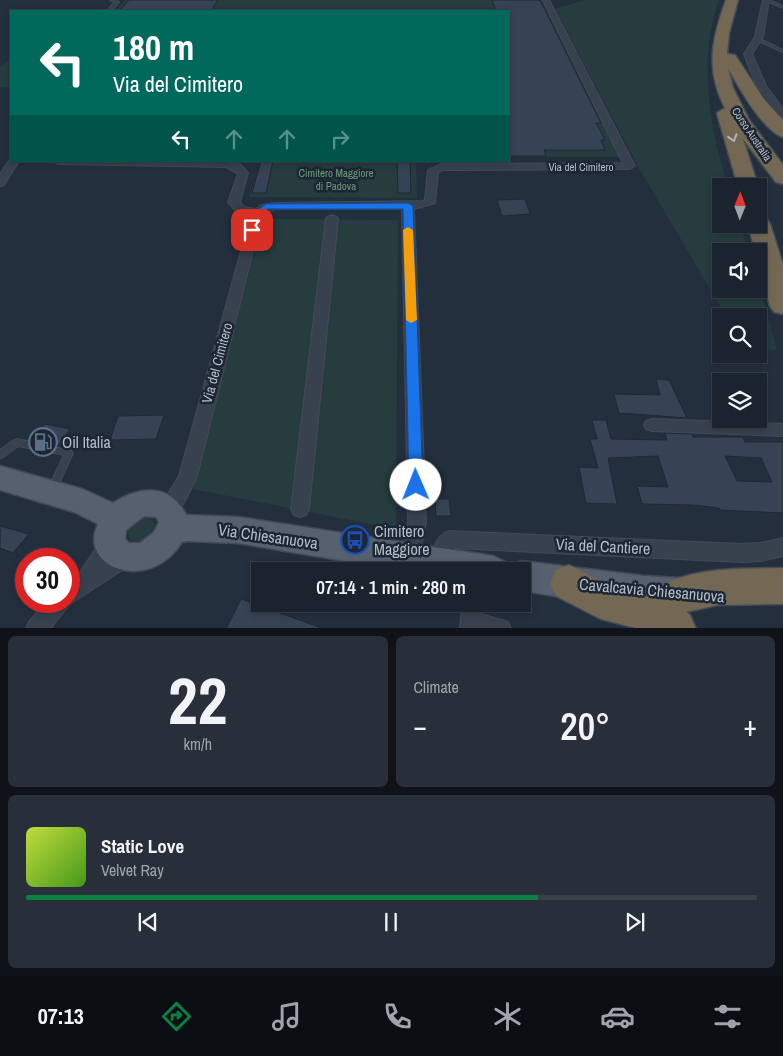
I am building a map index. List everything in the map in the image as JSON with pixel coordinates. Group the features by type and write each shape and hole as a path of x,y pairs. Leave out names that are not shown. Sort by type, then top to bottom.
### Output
{"highway":[{"name":"Corso Australia","path":"732,0 721,38 725,57 744,103 765,139 783,160"},
{"name":"Corso Australia","path":"741,0 721,77 737,115 783,178"},
{"path":"746,178 721,98 715,68 725,57 770,120 783,131"},
{"path":"761,233 783,306"},
{"path":"569,583 601,601 655,614 678,612 717,587 783,586"}],"main road":[{"path":"0,478 82,502 117,540 145,556 163,546 171,519"},
{"name":"Via Chiesanuova","path":"117,540 133,506 152,502 171,519 188,528 238,530 428,562"},
{"name":"Cavalcavia Chiesanuova","path":"531,577 569,583"},
{"name":"Cavalcavia Chiesanuova","path":"678,612 783,598"}],"street":[{"name":"Via del Cimitero","path":"171,519 188,476 257,213 266,207 275,206 408,206 426,204 431,200 433,170 442,167 630,166 546,0"},
{"path":"766,0 757,40 748,54 755,76 762,89 783,114"},
{"path":"215,162 238,167 243,172 234,202 240,209 257,213"},
{"path":"0,183 8,163"},
{"path":"408,206 417,522 439,562"},
{"path":"300,509 313,375 332,218"},
{"path":"652,425 783,430"},
{"name":"Via del Cantiere","path":"440,562 444,546 449,539 741,553 761,552 783,547"},
{"path":"80,584 117,540"},
{"path":"472,612 471,627 482,624 501,628"},
{"path":"36,628 50,613"}],"lane":[{"path":"110,10 117,2 115,0"},
{"path":"766,0 783,7"},
{"path":"757,40 783,51"},
{"path":"0,455 17,442 69,453 51,492"}],"green space":[{"path":"125,0 543,0 620,157 510,157 510,10 116,10"},
{"path":"585,0 719,0 709,46 708,93 711,117 725,178 712,178 712,233 743,233 746,243 712,243 712,292 639,168 555,9"},
{"path":"10,59 10,88 0,87 0,68"},
{"name":"Cimitero Maggiore di Padova","path":"262,162 416,162 417,198 249,197"},
{"path":"263,219 398,220 396,529 193,489"},
{"path":"715,298 763,298 765,308 721,308"},
{"path":"767,314 777,350 767,349"},
{"path":"147,517 155,523 153,533 143,541 131,540 127,531 129,528 133,523"}],"building":[{"path":"129,0 218,0 212,10 120,10"},
{"path":"492,0 540,0 601,123 596,123 605,140 601,140 605,150 544,150 546,156 510,156 510,10 496,10"},
{"path":"261,162 273,162 266,193 252,193"},
{"path":"397,162 410,162 411,193 398,193"},
{"path":"525,199 530,214 502,216 497,200"},
{"path":"656,379 669,380 687,418 619,413 614,394 660,395"},
{"path":"164,415 156,439 110,440 118,416"},
{"path":"592,420 606,420 611,439 667,440 665,433 692,434 693,437 743,437 745,442 783,442 783,513 720,510 719,508 693,505 642,504 637,486 668,487 658,456 608,458 617,504 586,503 579,467 598,468 590,439 597,439","holes":["725,456 761,458 772,482 737,481"]},
{"path":"45,424 70,429 58,446 32,440"},
{"path":"435,499 449,499 451,516 436,516"},
{"path":"0,526 29,534 17,548 15,548 13,553 0,548"},
{"path":"241,599 251,603 251,612 277,612 319,628 226,628"}],"slow traffic":[{"path":"408,230 411,320"}],"place":[{"name":"Oil Italia","path":"43,442"},
{"name":"Cimitero Maggiore","path":"355,540"}],"route":[{"path":"252,230 257,213 260,209 266,207 408,206 416,485"}]}
